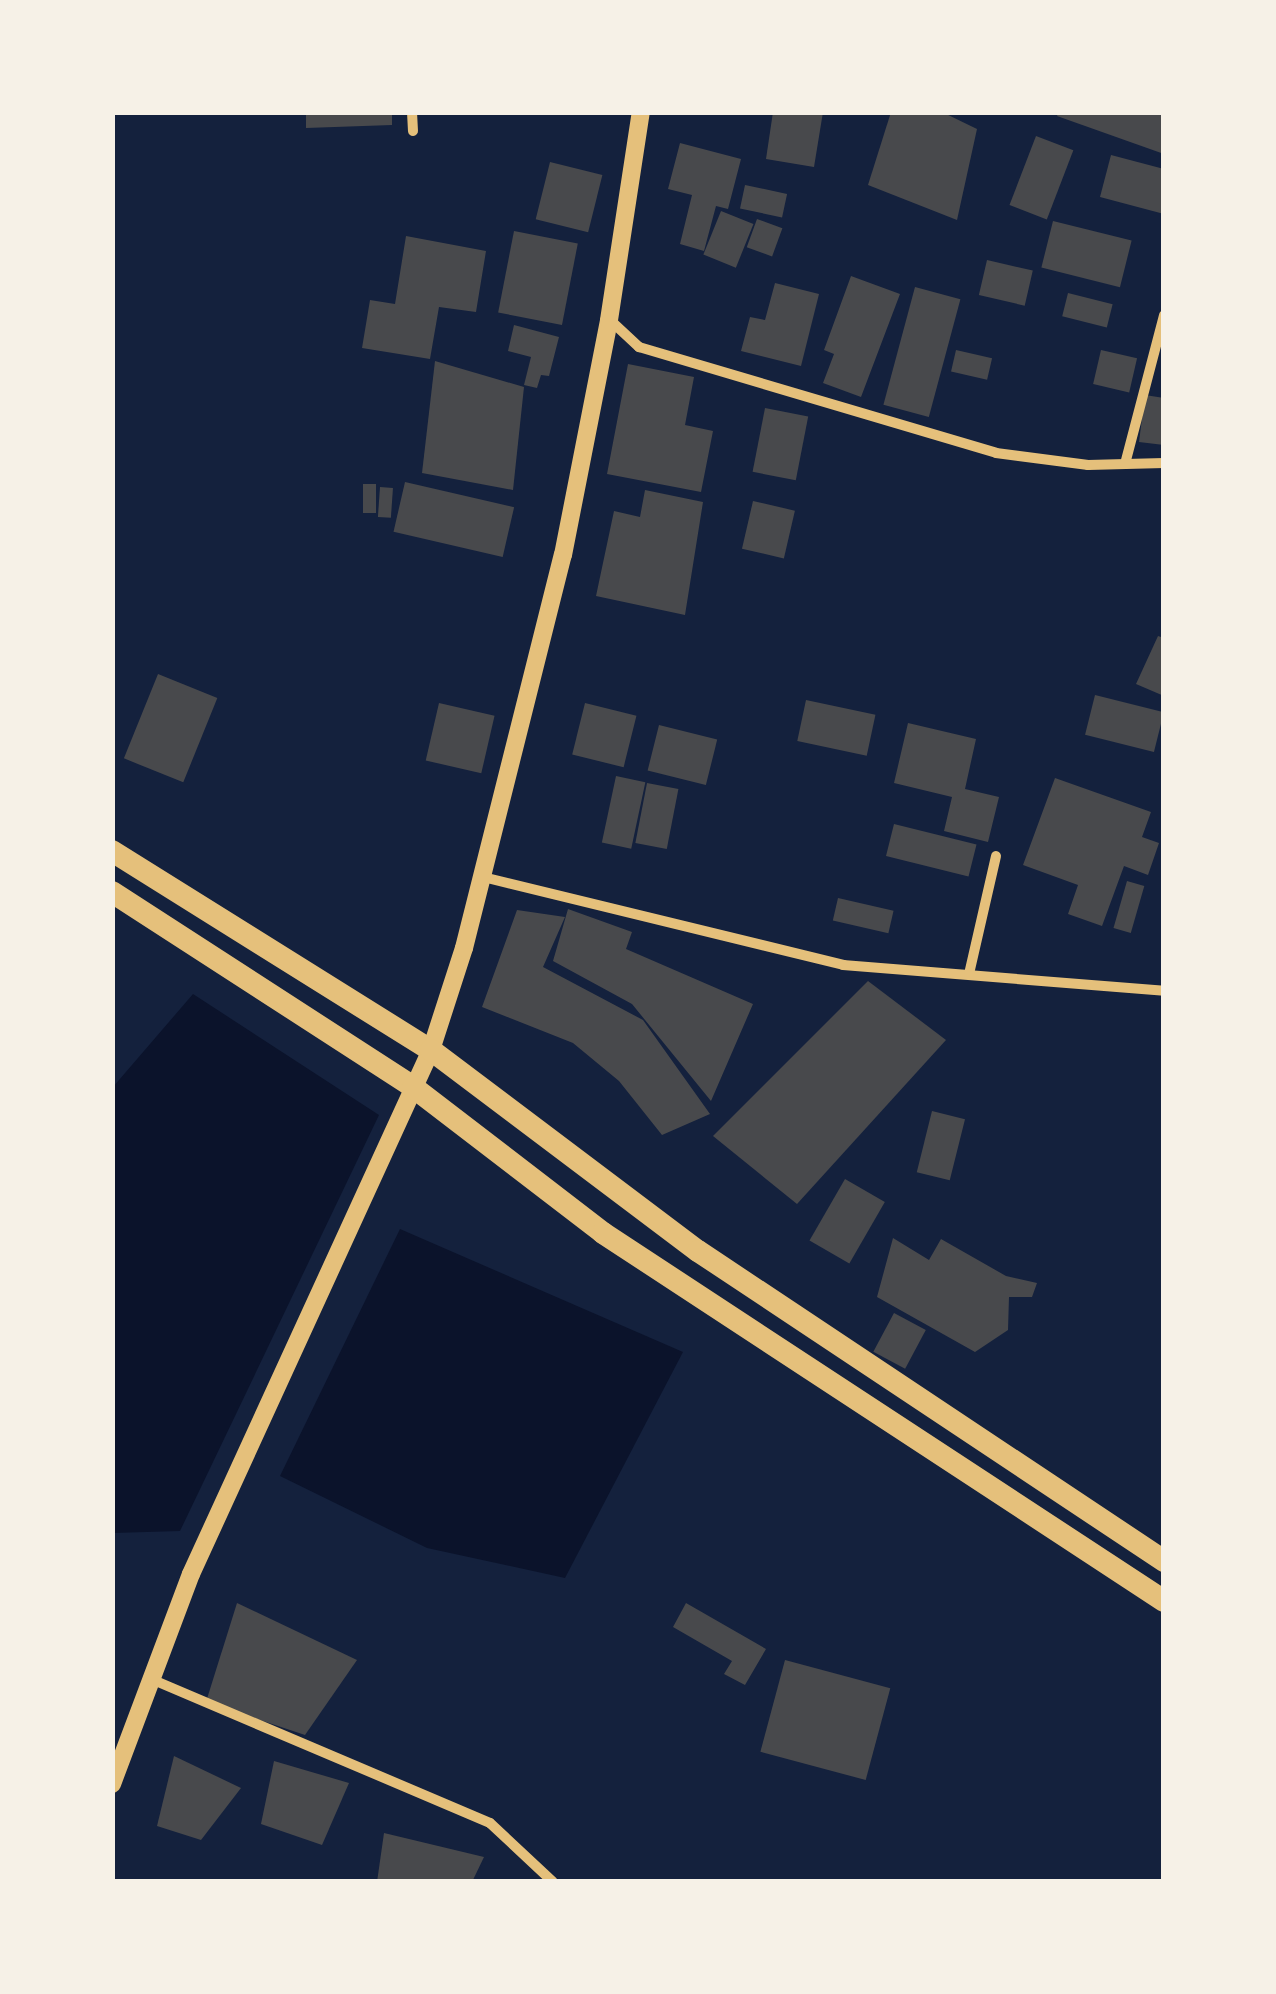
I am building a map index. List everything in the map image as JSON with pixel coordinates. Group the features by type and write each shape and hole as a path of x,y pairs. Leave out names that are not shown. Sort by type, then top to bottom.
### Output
{"highway":[{"path":"112,851 430,1050 698,1250 1164,1561"},
{"path":"112,892 413,1087 603,1233 1164,1601"}],"street":[{"path":"412,112 412,131"},
{"path":"112,1784 150,1678 430,1050 483,878 539,667 609,320 640,112"},
{"path":"1125,464 1164,315"},
{"path":"609,320 640,347 996,453 1125,464 1164,462"},
{"path":"969,974 996,856"},
{"path":"483,878 843,965 1164,991"},
{"path":"150,1678 490,1823 552,1882"}],"water":[{"path":"193,994 379,1115 180,1531 113,1533 113,1087"},
{"path":"400,1229 683,1352 565,1578 427,1548 280,1476"}],"building":[{"path":"306,112 392,112 392,125 306,128"},
{"path":"773,112 823,112 814,167 766,159"},
{"path":"891,112 942,112 977,129 957,220 868,185"},
{"path":"1059,112 1164,112 1164,154 1057,116"},
{"path":"1036,136 1073,150 1047,219 1009,205"},
{"path":"680,143 741,159 728,209 716,206 704,251 680,244 692,195 668,189"},
{"path":"1111,155 1164,169 1164,214 1100,197"},
{"path":"550,162 602,175 588,232 536,219"},
{"path":"745,185 787,194 782,217 740,208"},
{"path":"721,211 753,224 736,268 703,255"},
{"path":"757,219 782,228 772,256 747,247"},
{"path":"1053,221 1132,241 1120,287 1041,268"},
{"path":"514,231 578,243 562,325 498,312"},
{"path":"406,236 486,251 476,312 439,307 430,359 362,348 370,300 395,304"},
{"path":"987,260 1033,271 1025,306 979,295"},
{"path":"851,276 900,294 861,397 823,383 834,354 824,350"},
{"path":"775,283 819,294 801,366 741,351 750,317 765,320"},
{"path":"915,287 960,299 929,417 883,405"},
{"path":"1068,293 1113,304 1107,327 1062,316"},
{"path":"514,325 559,337 549,376 541,375 537,388 524,385 531,357 508,351"},
{"path":"956,350 992,358 987,380 951,371"},
{"path":"1101,350 1137,358 1129,392 1093,384"},
{"path":"435,361 524,387 513,490 422,473"},
{"path":"628,364 694,377 685,425 713,431 701,492 607,474"},
{"path":"1145,395 1164,398 1164,445 1139,442"},
{"path":"765,408 808,416 796,480 753,472"},
{"path":"405,482 514,507 503,557 394,532"},
{"path":"363,484 376,484 376,513 363,513"},
{"path":"380,487 393,488 391,518 378,517"},
{"path":"645,490 703,502 685,615 596,596 614,511 640,517"},
{"path":"753,501 795,511 784,558 742,549"},
{"path":"1158,636 1164,638 1164,696 1136,684"},
{"path":"158,674 217,698 183,782 124,758"},
{"path":"1095,695 1164,712 1154,752 1085,735"},
{"path":"806,700 875,715 867,756 797,741"},
{"path":"439,703 495,716 481,773 426,760"},
{"path":"585,703 636,716 624,767 572,754"},
{"path":"908,723 976,739 965,789 999,797 988,842 944,831 952,797 894,783"},
{"path":"659,725 717,740 706,785 648,771"},
{"path":"616,776 645,782 631,849 602,843"},
{"path":"1055,778 1151,812 1142,837 1159,843 1148,875 1124,866 1102,926 1068,914 1078,885 1023,865"},
{"path":"647,783 678,789 667,849 635,843"},
{"path":"894,824 976,845 968,877 886,856"},
{"path":"1127,881 1144,886 1131,933 1113,928"},
{"path":"838,898 894,911 888,933 833,920"},
{"path":"568,909 632,932 626,949 753,1004 711,1101 632,1004 553,961"},
{"path":"517,910 565,917 543,967 643,1020 710,1114 662,1135 619,1081 573,1043 482,1007"},
{"path":"868,981 946,1040 797,1204 713,1136"},
{"path":"932,1111 965,1119 950,1180 917,1172"},
{"path":"845,1179 885,1202 849,1263 810,1240"},
{"path":"893,1238 929,1260 941,1239 1006,1276 1037,1283 1032,1297 1009,1297 1008,1330 975,1352 877,1297"},
{"path":"894,1313 926,1330 905,1369 873,1352"},
{"path":"237,1603 357,1660 305,1735 206,1702"},
{"path":"686,1603 766,1649 745,1685 724,1674 732,1661 673,1627"},
{"path":"785,1660 890,1688 866,1780 760,1752"},
{"path":"174,1756 241,1788 201,1840 157,1826"},
{"path":"274,1761 349,1783 322,1845 261,1824"},
{"path":"384,1833 484,1857 472,1882 377,1882"}]}
